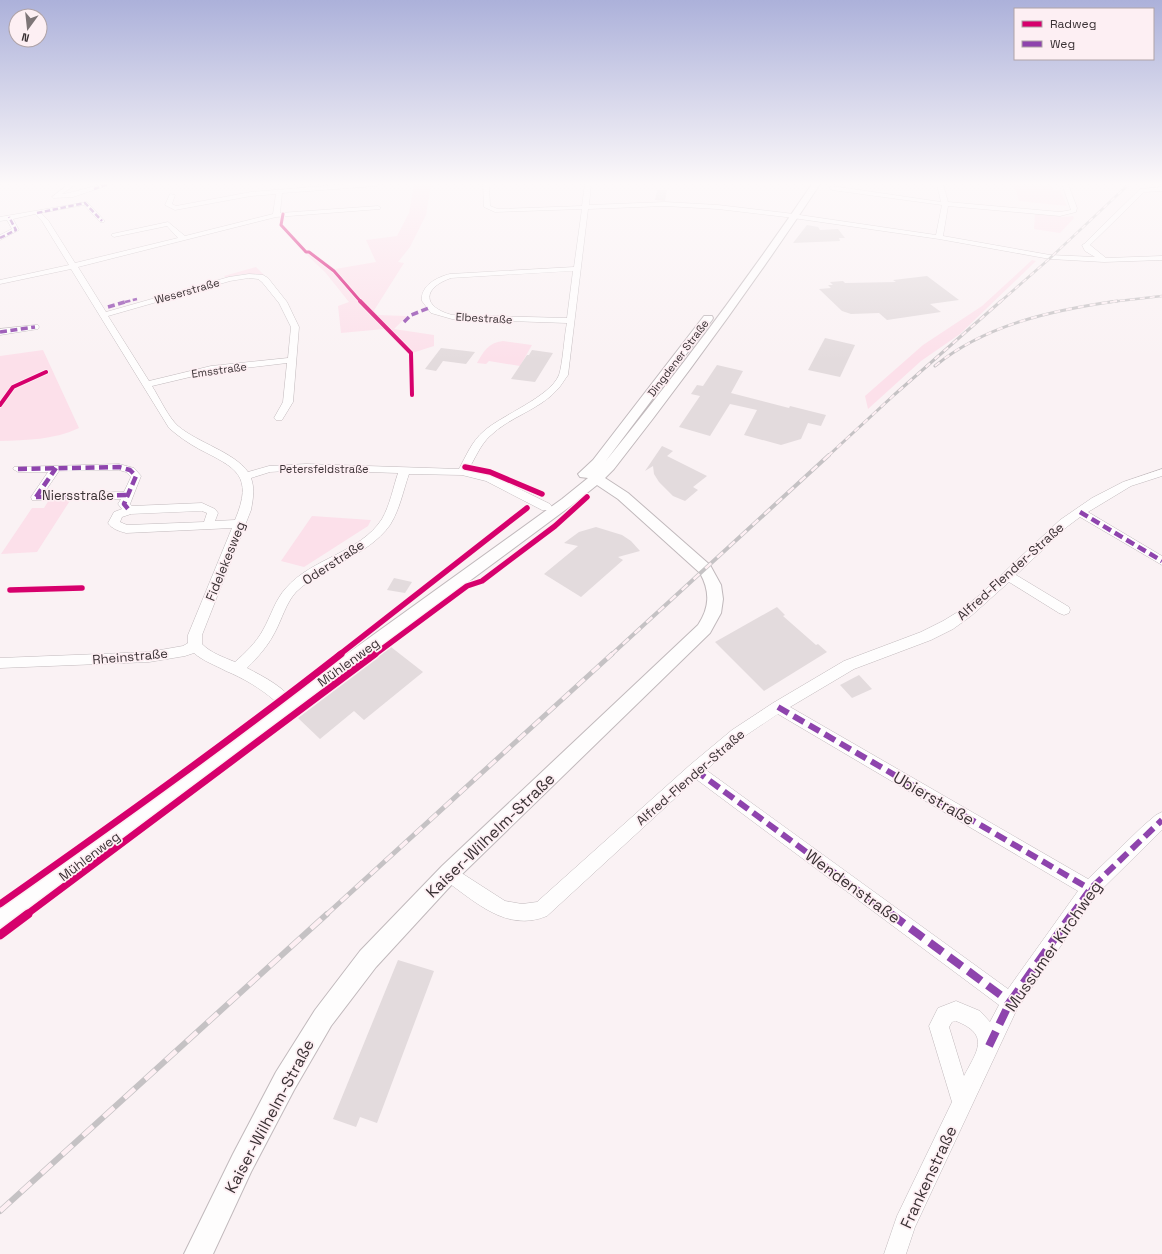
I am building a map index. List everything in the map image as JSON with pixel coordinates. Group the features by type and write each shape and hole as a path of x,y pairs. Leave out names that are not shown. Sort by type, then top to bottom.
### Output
{"main road":[{"name":"Dingdener Straße","path":"756,263 766,243"},
{"name":"Dingdener Straße","path":"592,475 609,466 659,403 771,243"},
{"name":"Dingdener Straße","path":"592,475 598,463 712,313"},
{"name":"Mühlenweg","path":"505,546 546,507 592,475"},
{"name":"Mühlenweg","path":"0,922 288,706 505,546 544,519 592,475"},
{"name":"Kaiser-Wilhelm-Straße","path":"198,1254 242,1162 285,1081 324,1018 368,959 449,873 704,629 711,618 715,606 716,591 705,569 623,496 592,475"}],"street":[{"path":"59,243 172,426 187,438 237,465 245,476"},
{"path":"0,282 73,266 165,243"},
{"path":"462,472 479,442 486,434 497,425 534,403 560,382 564,369 581,243"},
{"path":"969,243 1040,256 1104,260 1162,258"},
{"path":"1088,243 1086,244 1088,249 1104,260"},
{"name":"Elbestraße","path":"571,321 452,317 439,313 430,308 426,300 426,294 435,282 450,276 578,269"},
{"name":"Weserstraße","path":"103,315 229,279 249,276 260,277 275,290 295,327 288,402 279,418"},
{"path":"0,332 35,327"},
{"name":"Emsstraße","path":"146,385 211,369 292,360"},
{"name":"Niersstraße","path":"18,469 119,467 130,470 136,476 136,480 127,495 124,504 129,510"},
{"name":"Petersfeldstraße","path":"245,476 284,467 462,472 488,478 546,507"},
{"name":"Niersstraße","path":"56,468 36,497 127,495"},
{"name":"Oderstraße","path":"237,669 258,648 271,627 284,599 292,589 310,575 363,544 381,528 393,507 405,470"},
{"name":"Alfred-Flender-Straße","path":"449,873 502,909 522,912 541,910 695,770 737,734 778,707 849,665 926,636 948,625 971,608 1047,537 1096,500 1127,484 1162,472"},
{"name":"Fidelekesweg","path":"195,646 195,636 249,498 249,490 245,476"},
{"name":"Niersstraße","path":"208,525 213,515 212,511 209,508 202,507 129,510 118,515 114,523 116,526 126,529 240,524"},
{"path":"1080,512 1162,561"},
{"path":"1007,575 1064,610"},
{"path":"195,646 202,653 237,669 262,683 288,706"},
{"name":"Rheinstraße","path":"0,663 149,657 185,651 195,646"},
{"name":"Ubierstraße","path":"778,707 1090,889"},
{"name":"Wendenstraße","path":"695,770 1010,1002"},
{"name":"Mussumer Kirchweg","path":"989,1046 1010,1002 1090,889 1149,830 1162,820"},
{"path":"962,1101 939,1026 945,1015 956,1011 973,1018 986,1032 989,1046"},
{"name":"Frankenstraße","path":"895,1254 904,1224 989,1046"}],"shaded area":[{"path":"367,243 412,243 398,262 404,263 373,312 376,315 407,316 394,329 434,335 434,346 409,354 384,329 341,333 338,306 349,302 325,272 306,254 311,252 335,269 376,262"},
{"path":"1032,260 1036,261 960,334 921,361 868,409 865,396 923,345 982,306"},
{"path":"256,267 264,275 243,274 226,278 224,276"},
{"path":"503,341 532,345 520,366 489,361 486,364 477,363 484,351 490,346"},
{"path":"43,350 79,428 50,437 30,440 0,441 0,356"},
{"path":"71,499 37,552 1,554 32,508 44,508 49,500"},
{"path":"312,516 371,520 368,526 304,567 281,561"}],"building":[{"path":"927,276 959,300 930,304 941,312 887,320 879,313 851,314 842,311 819,289 831,288 828,285 833,285 830,282 896,282 893,280"},
{"path":"825,338 855,345 840,377 808,370"},
{"path":"441,348 475,352 466,364 443,361 436,371 425,369"},
{"path":"532,350 553,353 535,382 511,379 527,355 529,355"},
{"path":"717,365 743,371 731,393 789,408 790,406 826,415 821,426 808,423 801,439 781,445 744,435 757,410 730,404 710,436 679,427 700,396 691,394 697,385 703,386"},
{"path":"662,446 673,451 667,456 707,476 693,487 698,490 685,501 673,496 659,482 654,474 653,466 645,471"},
{"path":"596,527 622,535 631,541 640,551 618,557 623,560 581,597 544,574 578,546 564,543 579,532"},
{"path":"394,578 412,582 405,593 387,590"},
{"path":"777,607 785,615 783,616 816,645 818,644 827,652 764,691 715,642"},
{"path":"391,647 423,672 364,720 354,711 320,739 298,718"},
{"path":"859,675 872,689 852,698 840,685"},
{"path":"398,960 434,971 377,1123 360,1117 356,1127 333,1119"}],"railway":[{"path":"1000,302 1067,243"},
{"path":"1113,302 1162,296"},
{"path":"828,456 894,395 1001,301"},
{"path":"935,366 976,339 998,329 1045,314 1113,302"},
{"path":"611,655 829,455"},
{"path":"326,915 612,654"},
{"path":"0,1211 327,914"}],"marked path":[{"path":"108,307 137,299"},
{"path":"404,322 411,315 429,308"},
{"path":"0,332 35,327"},
{"path":"18,469 119,467 130,470 136,476 124,504 129,510"},
{"path":"36,497 56,468"},
{"path":"36,497 127,495"},
{"path":"1080,512 1162,561"},
{"path":"778,707 1090,889"},
{"path":"695,770 1010,1002"},
{"path":"989,1046 1010,1002 1090,889 1162,820"}],"cycle path":[{"path":"297,243 306,252 309,252 334,271 370,313 411,353 412,395"},
{"path":"0,405 13,387 46,372"},
{"path":"465,467 490,472 542,494"},
{"path":"0,935 441,605 467,586 482,581 555,526 587,497"},
{"path":"0,904 130,813 272,708 527,508"},
{"path":"10,590 82,588"}]}
